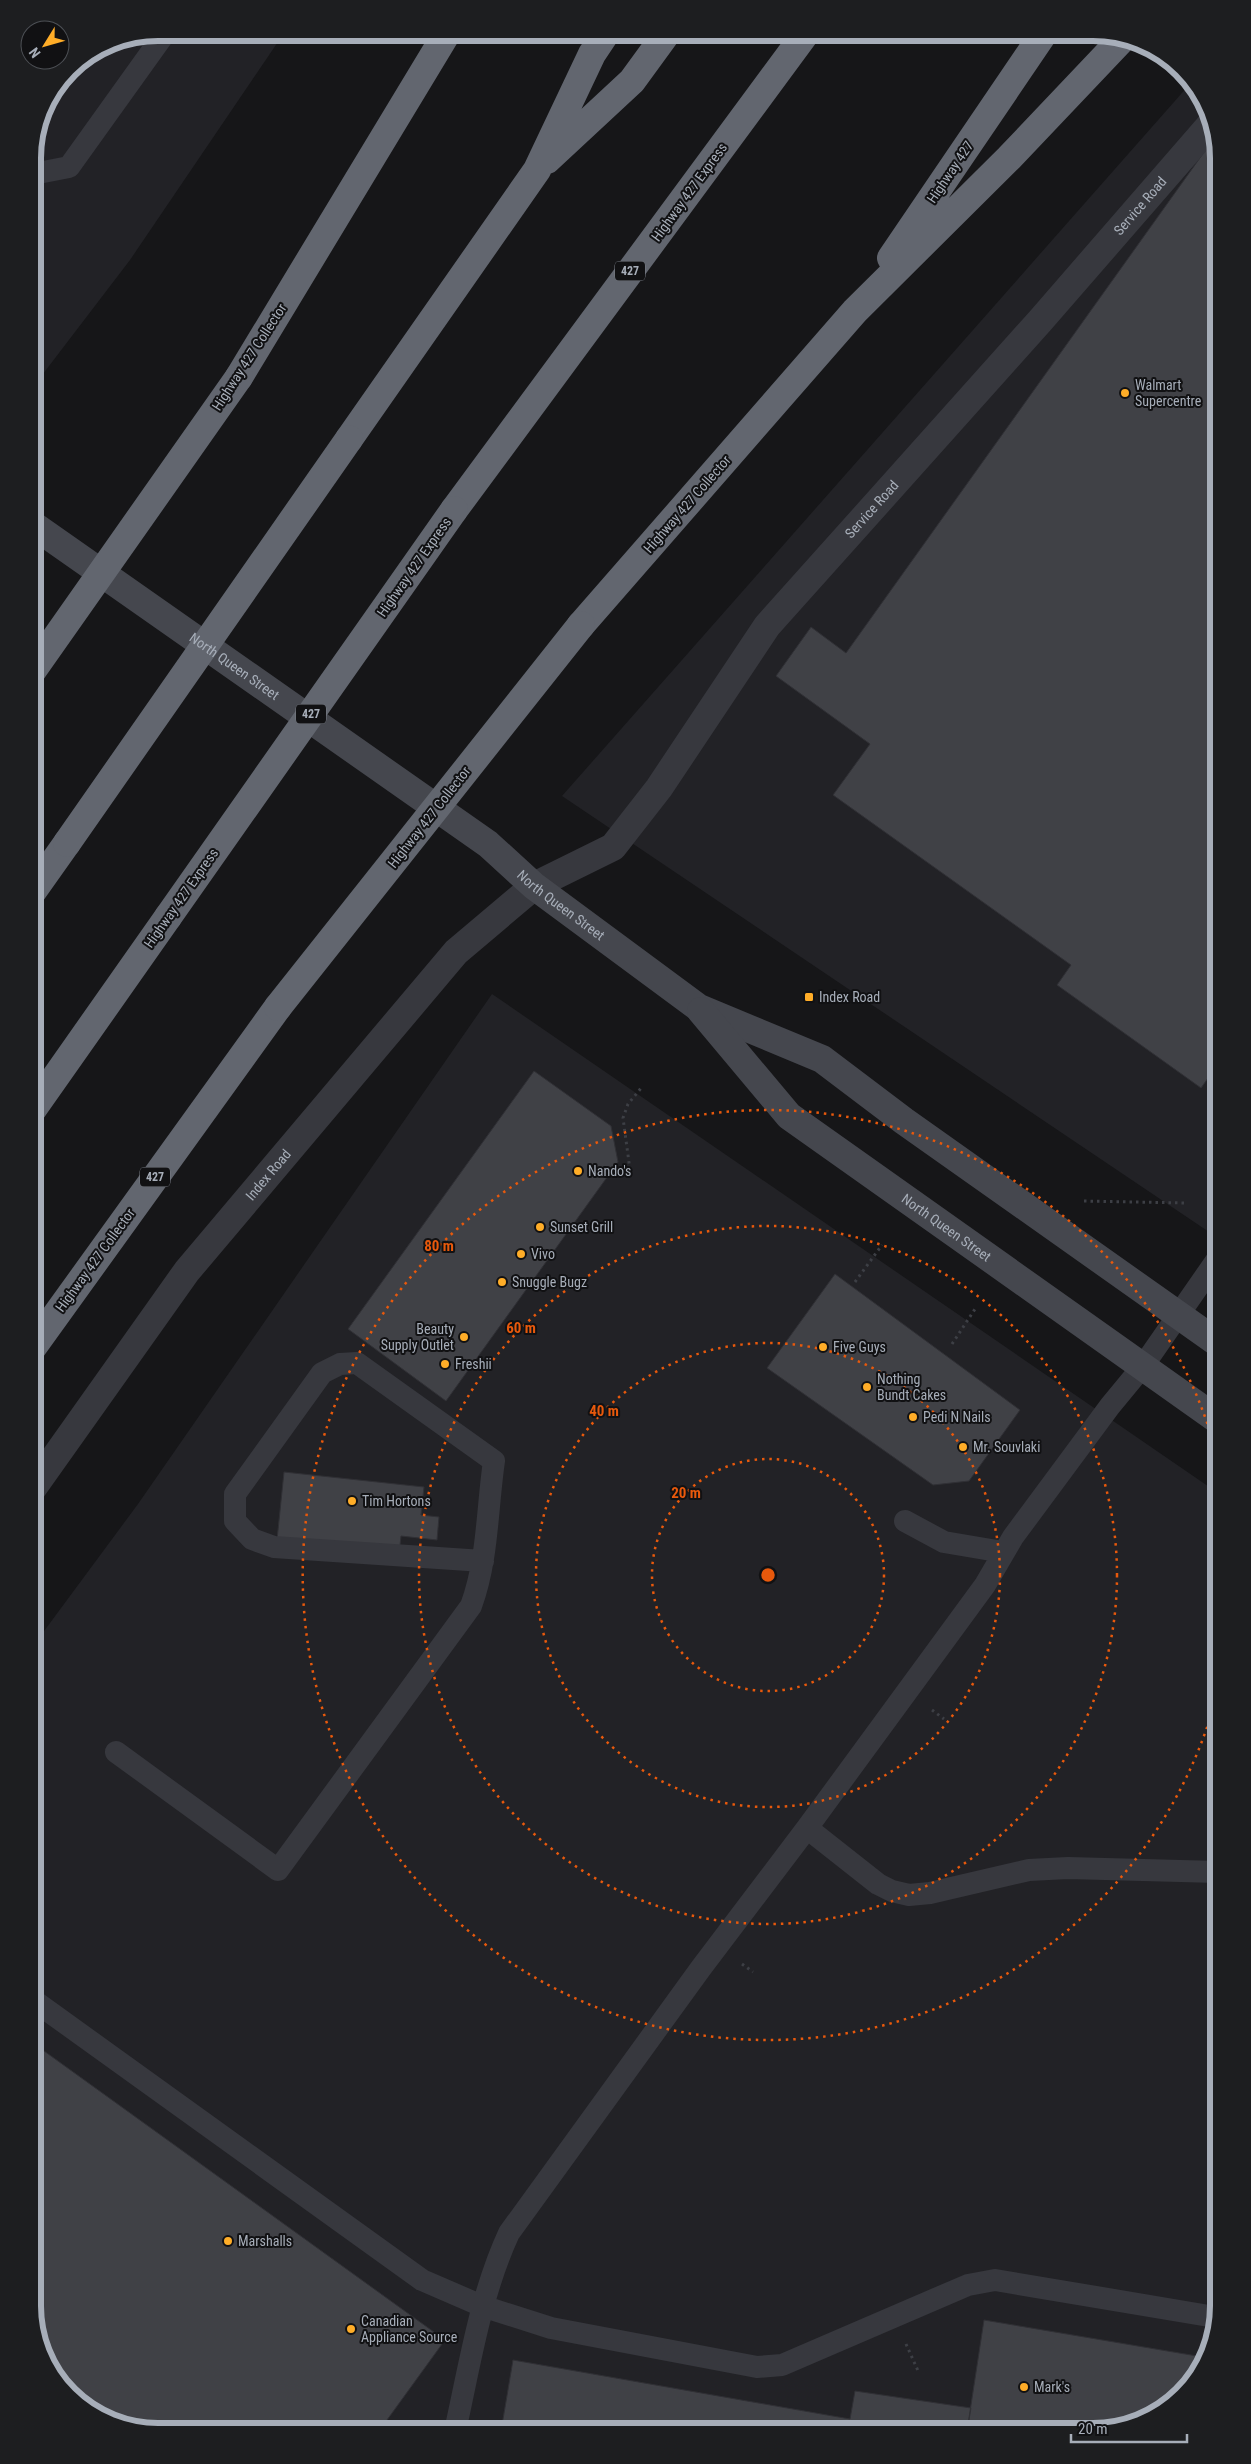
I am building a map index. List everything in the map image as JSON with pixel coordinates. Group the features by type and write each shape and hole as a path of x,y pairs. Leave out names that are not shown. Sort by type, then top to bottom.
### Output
{"highway":[{"name":"Highway 427 Collector","path":"42,658 239,377 442,42"},
{"path":"42,879 537,170 592,54 600,42"},
{"path":"537,170 632,81 660,42"},
{"name":"Highway 427 Express","path":"42,1097 454,510 799,42"},
{"name":"Highway 427","path":"856,311 1038,42"},
{"path":"856,311 1009,158 1118,43"},
{"name":"Highway 427 Collector","path":"41,1335 278,1007 581,625 856,311"}],"main road":[{"name":"North Queen Street","path":"42,531 488,844 534,886 699,1008 789,1116 1210,1414"},
{"name":"North Queen Street","path":"699,1008 822,1059 904,1121 1210,1337"}],"street":[{"name":"Service Road","path":"534,886 612,847 659,788 767,626 1033,329 1206,129"},
{"name":"Index Road","path":"41,1476 187,1271 456,952 534,886"}],"lane":[{"path":"42,172 69,167 158,42"},
{"path":"458,2422 482,2306 494,2266 509,2233 701,1968 807,1828 985,1585 1003,1552 1110,1406 1143,1366 1210,1270"},
{"path":"116,1752 278,1870 471,1606 479,1585 483,1561 494,1461 357,1362 340,1364 322,1373 235,1494 235,1521 252,1539 274,1547 483,1561"},
{"path":"905,1521 944,1542 1003,1552"},
{"path":"807,1828 878,1884 892,1891 909,1895 930,1893 1029,1870 1068,1868 1210,1872"},
{"path":"41,2007 422,2280 482,2306 551,2328 757,2367 782,2365 968,2285 995,2280 1209,2316"}],"path":[{"path":"630,1170 623,1118 628,1104 642,1087"},
{"path":"1084,1201 1184,1203"},
{"path":"855,1282 882,1245"},
{"path":"952,1344 977,1306"}],"shaded area":[{"path":"278,42 130,260 42,375 43,135 53,106 61,93 75,75 87,65 113,50 135,43"},
{"path":"1187,88 1204,121 1208,135 1210,158 1210,1233 562,796"},
{"path":"492,994 1210,1488 1210,2306 1206,2336 1201,2351 1181,2383 1164,2399 1138,2414 1116,2421 1093,2423 150,2422 135,2421 106,2411 81,2394 61,2371 50,2351 43,2329 41,2306 41,1635 138,1504"}],"building":[{"name":"Walmart Supercentre","path":"1209,146 1210,1075 1201,1088 1057,985 1071,965 833,795 870,744 776,676 811,627 846,653"},
{"path":"534,1071 611,1126 618,1162 446,1401 348,1329"},
{"path":"835,1274 1020,1410 969,1481 933,1485 767,1368"},
{"name":"Tim Hortons","path":"284,1472 424,1487 421,1515 439,1517 437,1540 401,1536 399,1554 277,1540"},
{"path":"41,2049 445,2340 385,2422 150,2422 135,2421 121,2417 93,2403 70,2383 61,2371 50,2351 43,2329 41,2306"},
{"path":"984,2320 1198,2356 1190,2371 1170,2394 1151,2407 1130,2417 1116,2421 1093,2423 968,2423"},
{"path":"513,2360 850,2419 855,2391 971,2408 968,2423 502,2422"}],"place":[{"name":"Walmart Supercentre","path":"1125,393"},
{"name":"Index Road","path":"809,997"},
{"name":"Nando's","path":"578,1171"},
{"name":"Sunset Grill","path":"540,1227"},
{"name":"Vivo","path":"521,1254"},
{"name":"Snuggle Bugz","path":"502,1282"},
{"name":"Beauty Supply Outlet","path":"464,1337"},
{"name":"Five Guys","path":"823,1347"},
{"name":"Freshii","path":"445,1364"},
{"name":"Nothing Bundt Cakes","path":"867,1387"},
{"name":"Pedi N Nails","path":"913,1417"},
{"name":"Mr. Souvlaki","path":"963,1447"},
{"name":"Tim Hortons","path":"352,1501"},
{"name":"Marshalls","path":"228,2241"},
{"name":"Canadian Appliance Source","path":"351,2329"},
{"name":"Mark's","path":"1024,2387"}]}
